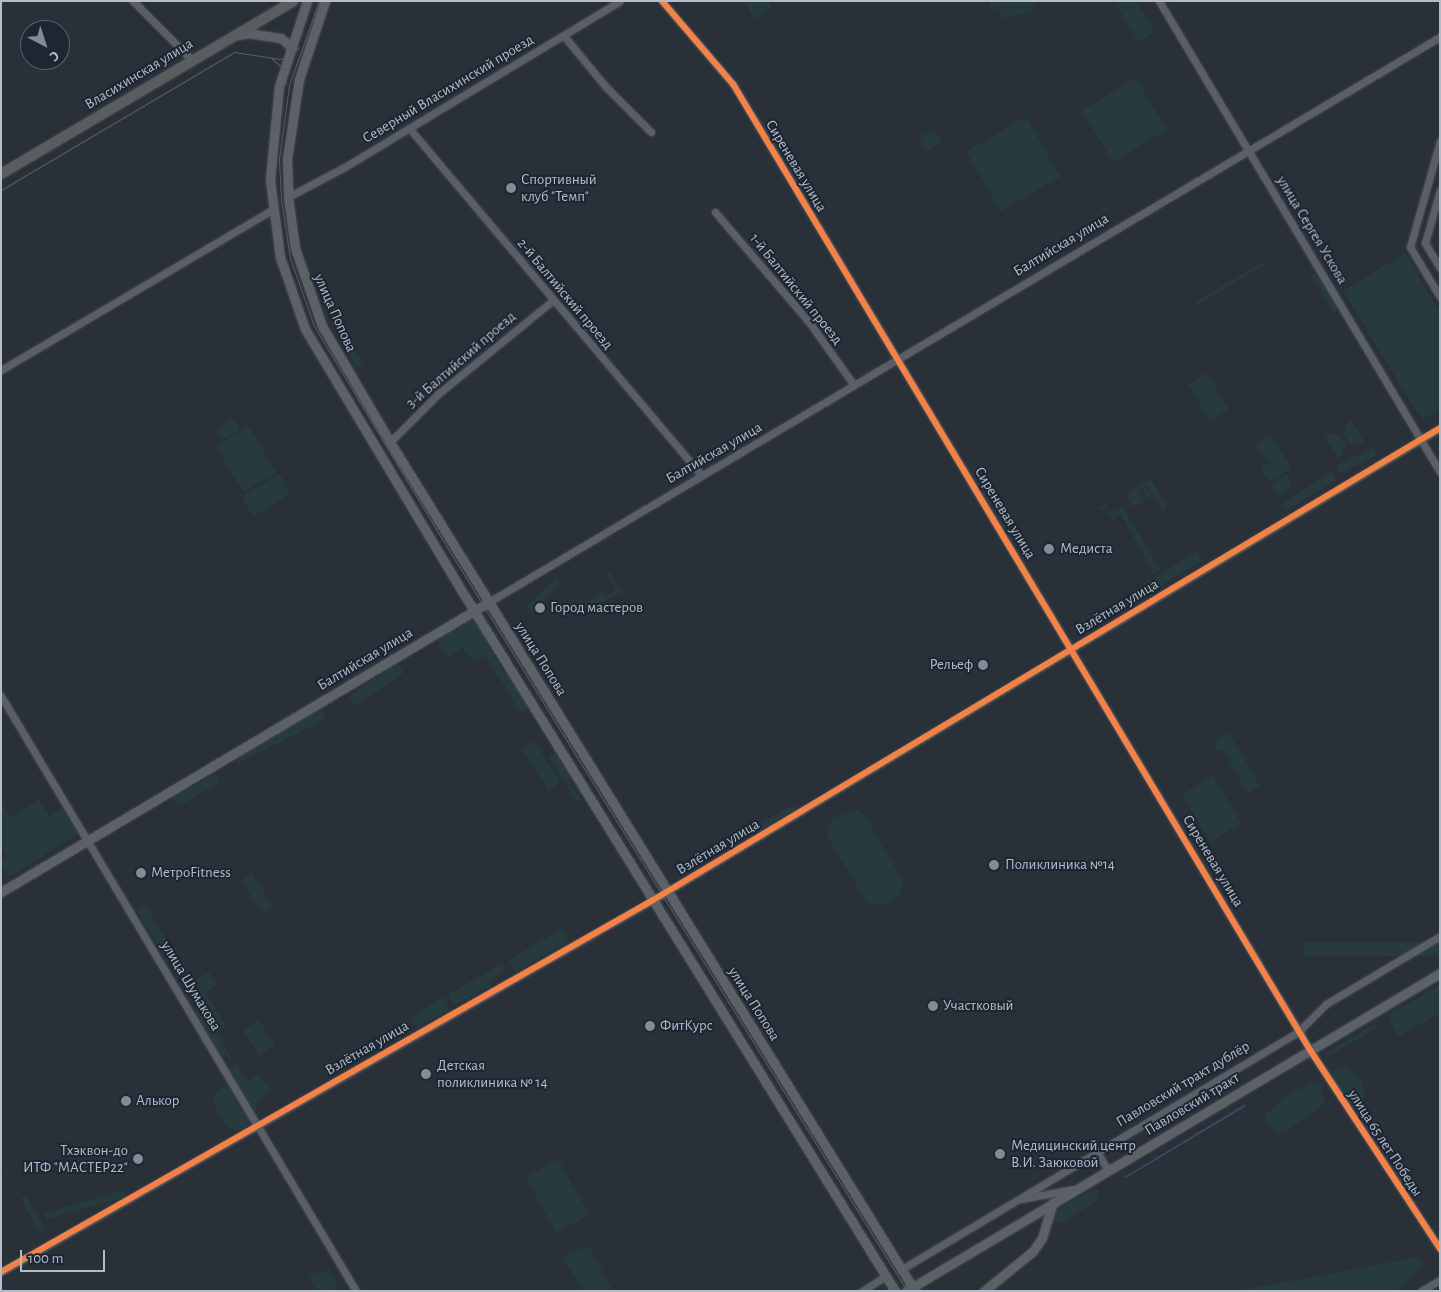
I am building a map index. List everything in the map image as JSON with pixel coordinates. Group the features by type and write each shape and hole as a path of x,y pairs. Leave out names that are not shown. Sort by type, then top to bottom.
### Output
{"highway":[{"name":"Власихинская улица","path":"1,174 289,2"}],"main road":[{"name":"улица Попова","path":"307,1 290,46 274,119 270,180 272,210 287,283 312,345 474,611 895,1291"},
{"name":"улица Попова","path":"327,1 320,17 294,104 286,159 288,197 297,253 312,303 331,345 902,1269 911,1289"},
{"path":"228,37 262,34 281,38 290,46"},
{"path":"449,570 463,560"},
{"name":"Балтийская улица","path":"1,892 489,602"},
{"name":"Павловский тракт","path":"911,1289 1440,973"},
{"path":"795,1129 809,1119"},
{"path":"984,1291 1033,1251 1042,1238 1053,1203"}],"street":[{"path":"133,1 192,60"},
{"name":"Северный Власихинский проезд","path":"288,197 409,128 620,1"},
{"name":"Сиреневая улица","path":"662,1 734,84 1310,1050"},
{"name":"улица Сергея Ускова","path":"1159,1 1440,472"},
{"path":"564,36 605,86 651,132"},
{"name":"Балтийская улица","path":"489,602 1440,37"},
{"name":"2-й Балтийский проезд","path":"409,128 552,301 701,475"},
{"path":"1440,141 1410,247 1440,297"},
{"path":"1440,190 1425,243 1440,268"},
{"path":"1,370 272,210"},
{"name":"1-й Балтийский проезд","path":"714,212 809,322 854,385"},
{"name":"3-й Балтийский проезд","path":"390,442 438,394 552,301"},
{"name":"Взлётная улица","path":"1,1272 668,892 1440,428"},
{"name":"улица Шумакова","path":"1,696 356,1291"},
{"name":"Павловский тракт дублёр","path":"902,1269 1299,1031 1326,1004 1440,936"},
{"name":"улица 65 лет Победы","path":"1310,1050 1440,1249"},
{"path":"1097,1152 1108,1170"},
{"path":"1016,1200 1078,1188"},
{"path":"862,1291 886,1276"},
{"path":"1421,1291 1440,1280"}],"green space":[{"path":"744,1 769,1 772,8 754,19"},
{"path":"991,1 1035,1 1031,11 1000,18 999,9 992,9 989,6"},
{"path":"1114,1 1136,1 1155,32 1139,42"},
{"path":"1136,78 1167,129 1113,162 1082,110"},
{"path":"1026,117 1060,177 1001,211 966,152"},
{"path":"934,129 942,142 927,151 919,139"},
{"path":"1405,253 1440,313 1440,410 1422,420 1343,291"},
{"path":"1263,262 1266,264 1196,306 1196,301"},
{"path":"1316,274 1338,308 1334,314 1311,275"},
{"path":"336,319 363,364 357,368 331,323"},
{"path":"1207,373 1229,409 1210,420 1188,384"},
{"path":"233,418 240,429 223,440 216,429"},
{"path":"1350,418 1366,444 1349,443 1343,434"},
{"path":"249,426 277,472 243,492 216,446"},
{"path":"1271,434 1292,469 1269,482 1261,468 1269,463 1255,444 1269,436 1274,442"},
{"path":"1323,434 1340,435 1344,441 1346,445 1339,460"},
{"path":"1373,447 1377,455 1341,474 1336,466"},
{"path":"1332,472 1337,480 1287,511 1282,503"},
{"path":"1287,474 1292,483 1279,499 1271,484"},
{"path":"277,475 282,477 290,494 253,516 244,501 244,495"},
{"path":"1151,479 1167,507 1162,510 1147,485 1137,492 1142,492 1142,499 1146,496 1142,489 1147,487 1152,496 1133,507 1125,494"},
{"path":"1106,503 1108,511 1113,513 1123,507 1161,570 1153,574 1121,514 1113,520 1105,508 1101,510 1099,507"},
{"path":"1197,552 1202,561 1163,584 1162,589 1154,577"},
{"path":"609,571 622,592 584,611 567,584 583,605 603,592 606,596 616,590 607,573"},
{"path":"556,577 562,583 532,612 526,607"},
{"path":"1152,583 1157,592 1103,621 1099,613"},
{"path":"470,620 478,622 488,638 491,651 505,673 515,682 530,707 528,710 521,714 486,656 474,663 463,648 448,657 437,640"},
{"path":"397,663 404,673 356,707 349,697"},
{"path":"321,709 326,719 238,764 233,754"},
{"path":"1229,733 1260,786 1247,794 1223,749 1218,751 1213,742"},
{"path":"534,741 560,783 548,790 522,748"},
{"path":"557,752 573,776 568,779 581,800 577,802 548,756"},
{"path":"214,774 218,774 220,782 178,807 173,798"},
{"path":"1213,776 1241,823 1210,842 1182,795"},
{"path":"39,799 49,816 62,808 78,834 9,877 1,865 1,860 7,856 1,846 1,808 4,806 10,817"},
{"path":"794,804 799,811 756,834 755,826"},
{"path":"856,809 864,814 904,883 899,896 881,905 867,903 827,836 826,830 832,819"},
{"path":"252,873 273,907 262,914 241,880"},
{"path":"145,904 177,958 169,963 136,909"},
{"path":"562,929 569,941 515,972 508,960"},
{"path":"1304,942 1440,942 1440,956 1304,956"},
{"path":"503,963 505,971 489,980 491,986 454,1005 449,994"},
{"path":"209,972 217,985 206,992 226,1026 217,1032 231,1057 220,1054 195,1011 199,1006 186,985"},
{"path":"1440,985 1440,1013 1399,1037 1390,1021 1389,1014"},
{"path":"444,997 450,1010 416,1027 411,1016"},
{"path":"259,1020 275,1045 259,1056 243,1030"},
{"path":"1374,1024 1380,1026 1332,1055 1327,1055 1328,1051"},
{"path":"237,1064 247,1082 258,1075 271,1089 255,1104 258,1110 255,1112 229,1069"},
{"path":"1345,1065 1362,1082 1365,1095 1363,1107 1354,1113 1331,1078 1334,1070"},
{"path":"1315,1082 1321,1084 1324,1104 1290,1129 1279,1133 1272,1129 1264,1116 1289,1094"},
{"path":"225,1085 229,1086 249,1119 249,1125 240,1131 229,1129 213,1103 215,1093"},
{"path":"558,1159 589,1215 557,1233 526,1177"},
{"path":"1,1162 22,1198 26,1196 46,1231 40,1235"},
{"path":"1094,1189 1099,1190 1097,1201 1064,1221 1054,1223 1057,1212 1065,1205"},
{"path":"124,1190 126,1197 46,1220 44,1213"},
{"path":"589,1246 613,1291 583,1291 563,1257"},
{"path":"1420,1257 1424,1263 1396,1291 1236,1291"},
{"path":"328,1269 338,1286 330,1291 317,1291 308,1276 314,1273 317,1276"}],"waterway":[{"path":"1126,1177 1244,1106"}],"tram line":[{"path":"319,1 289,85 279,159 281,200 290,258 314,326 434,526 907,1291"},
{"path":"1,190 234,52 280,59 289,57 299,47"},
{"path":"271,58 283,68 286,84"}],"cycle path":[{"path":"662,1 733,84 1310,1050 1440,1249"},
{"path":"1,1272 653,900 1440,428"}],"place":[{"name":"Спортивный клуб \"Темп\"","path":"511,188"},
{"name":"Медиста","path":"1049,549"},
{"name":"Город мастеров","path":"540,608"},
{"name":"Рельеф","path":"983,665"},
{"name":"Поликлиника №14","path":"994,865"},
{"name":"МетроFitness","path":"141,873"},
{"name":"Участковый","path":"933,1006"},
{"name":"ФитКурс","path":"650,1026"},
{"name":"Детская поликлиника № 14","path":"426,1074"},
{"name":"Алькор","path":"126,1101"},
{"name":"Медицинский центр В.И. Заюковой","path":"1000,1154"},
{"name":"Тхэквон-до ИТФ \"МАСТЕР22\"","path":"138,1159"}]}
